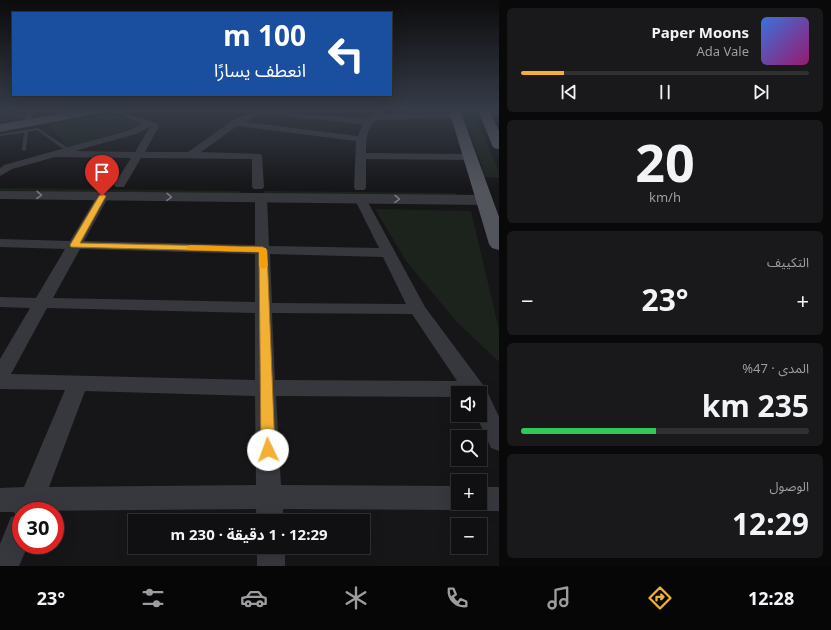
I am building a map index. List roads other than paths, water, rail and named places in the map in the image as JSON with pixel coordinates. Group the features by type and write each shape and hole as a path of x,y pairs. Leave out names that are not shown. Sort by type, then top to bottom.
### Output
{"main road":[{"path":"463,136 498,242"},
{"path":"494,136 499,146"}],"street":[{"path":"0,173 8,167 117,136"},
{"path":"120,185 149,136"},
{"path":"191,155 217,136"},
{"path":"340,136 361,139 360,193 388,253 417,309 472,386"},
{"path":"53,154 257,156 252,192 263,250 265,388 270,509"},
{"path":"360,156 470,157"},
{"path":"0,185 120,185 252,192"},
{"path":"0,195 102,196 252,192 483,194"},
{"path":"0,376 102,196"},
{"path":"0,243 388,253"},
{"path":"0,302 264,308 417,309"},
{"path":"0,381 451,393"},
{"path":"31,502 78,383"},
{"path":"487,414 499,441"},
{"path":"64,506 270,509 451,498"},
{"path":"487,499 499,499"},
{"path":"0,500 12,502"},
{"path":"5,566 12,549"},
{"path":"271,554 271,566"}],"lane":[{"path":"24,150 25,136"},
{"path":"49,136 68,150"}]}
